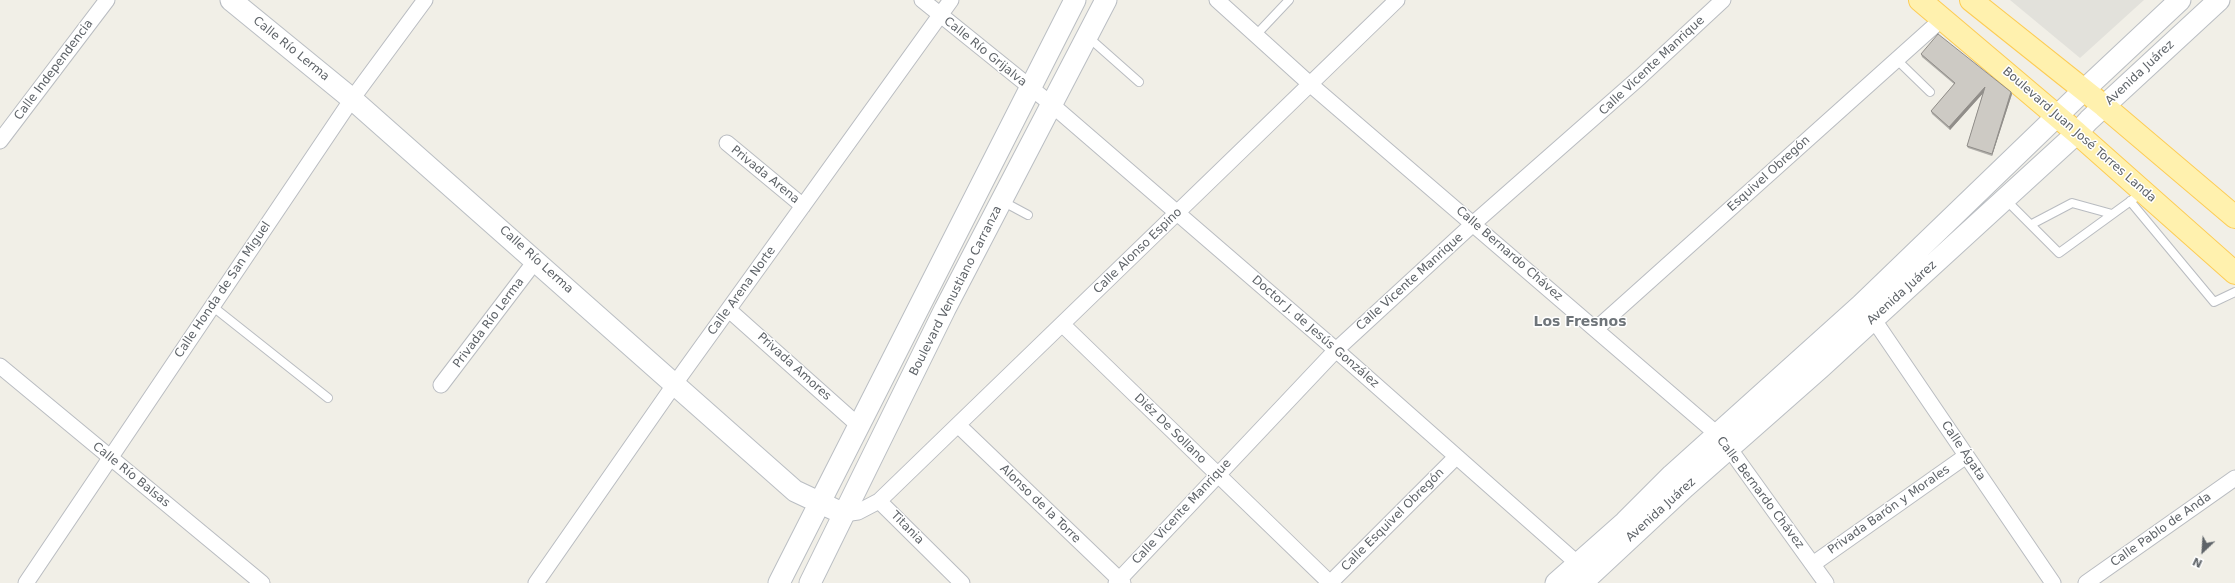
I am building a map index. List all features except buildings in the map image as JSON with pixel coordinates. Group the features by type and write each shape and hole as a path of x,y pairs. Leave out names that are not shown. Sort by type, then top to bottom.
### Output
{"main road":[{"name":"Calle Río Lerma","path":"231,0 352,99 536,260 674,385 795,491 819,504 844,514"},
{"path":"780,583 858,425 1075,0"},
{"name":"Boulevard Venustiano Carranza","path":"810,583 945,309 1106,0"},
{"name":"Boulevard Juan José Torres Landa","path":"1920,0 2077,133 2137,196 2197,238 2235,273"},
{"path":"1972,0 2104,106 2235,217"},
{"name":"Avenida Juárez","path":"1556,583 1587,576 1855,311 2058,117 2084,90 2180,0"},
{"name":"Avenida Juárez","path":"1723,441 1874,320 2219,0"}],"street":[{"name":"Calle Independencia","path":"0,141 107,0"},
{"name":"Calle Honda de San Miguel","path":"26,583 352,99 424,0"},
{"name":"Calle Río Grijalva","path":"922,0 1051,104"},
{"name":"Calle Arena Norte","path":"536,583 674,385 951,0"},
{"name":"Calle Bernardo Chávez","path":"1217,0 1311,84 1596,329 1723,441 1826,583"},
{"name":"Calle Alonso Espino","path":"879,501 1063,325 1397,0"},
{"name":"Calle Vicente Manrique","path":"1119,582 1217,475 1336,350 1474,224 1562,148 1723,0"},
{"name":"Esquivel Obregón","path":"1596,329 1942,18"},
{"name":"Doctor J. de Jesús González","path":"1051,104 1336,350 1456,456 1587,576"},
{"name":"Privada Arena","path":"727,144 803,206"},
{"name":"Privada Río Lerma","path":"441,385 536,260"},
{"name":"Privada Amores","path":"729,310 858,425"},
{"name":"Calle Ágata","path":"1874,320 2053,583"},
{"name":"Diéz De Sollano","path":"1063,325 1330,583"},
{"name":"Calle Río Balsas","path":"0,366 109,458 262,583"},
{"name":"Alonso de la Torre","path":"958,425 1119,582"},
{"name":"Calle Esquivel Obregón","path":"1330,583 1456,456"},
{"name":"Privada Barón y Morales","path":"1813,564 1966,456"},
{"name":"Calle Pablo de Anda","path":"2086,583 2235,478"},
{"path":"844,514 858,512 879,501"},
{"name":"Titania","path":"879,501 962,583"}],"lane":[{"path":"1256,35 1289,0"},
{"path":"1087,36 1139,82"},
{"path":"1896,59 1930,92"},
{"path":"2208,195 2235,226"},
{"path":"2005,199 2032,224 2059,253 2137,196 2214,302 2235,292"},
{"path":"1002,201 1028,215"},
{"path":"2032,224 2072,203 2112,214"},
{"path":"2197,238 2235,262"},
{"path":"212,306 328,398"}],"shaded area":[{"path":"2010,0 2144,0 2080,58"}],"district":[{"name":"Los Fresnos","path":"1580,322"}]}
